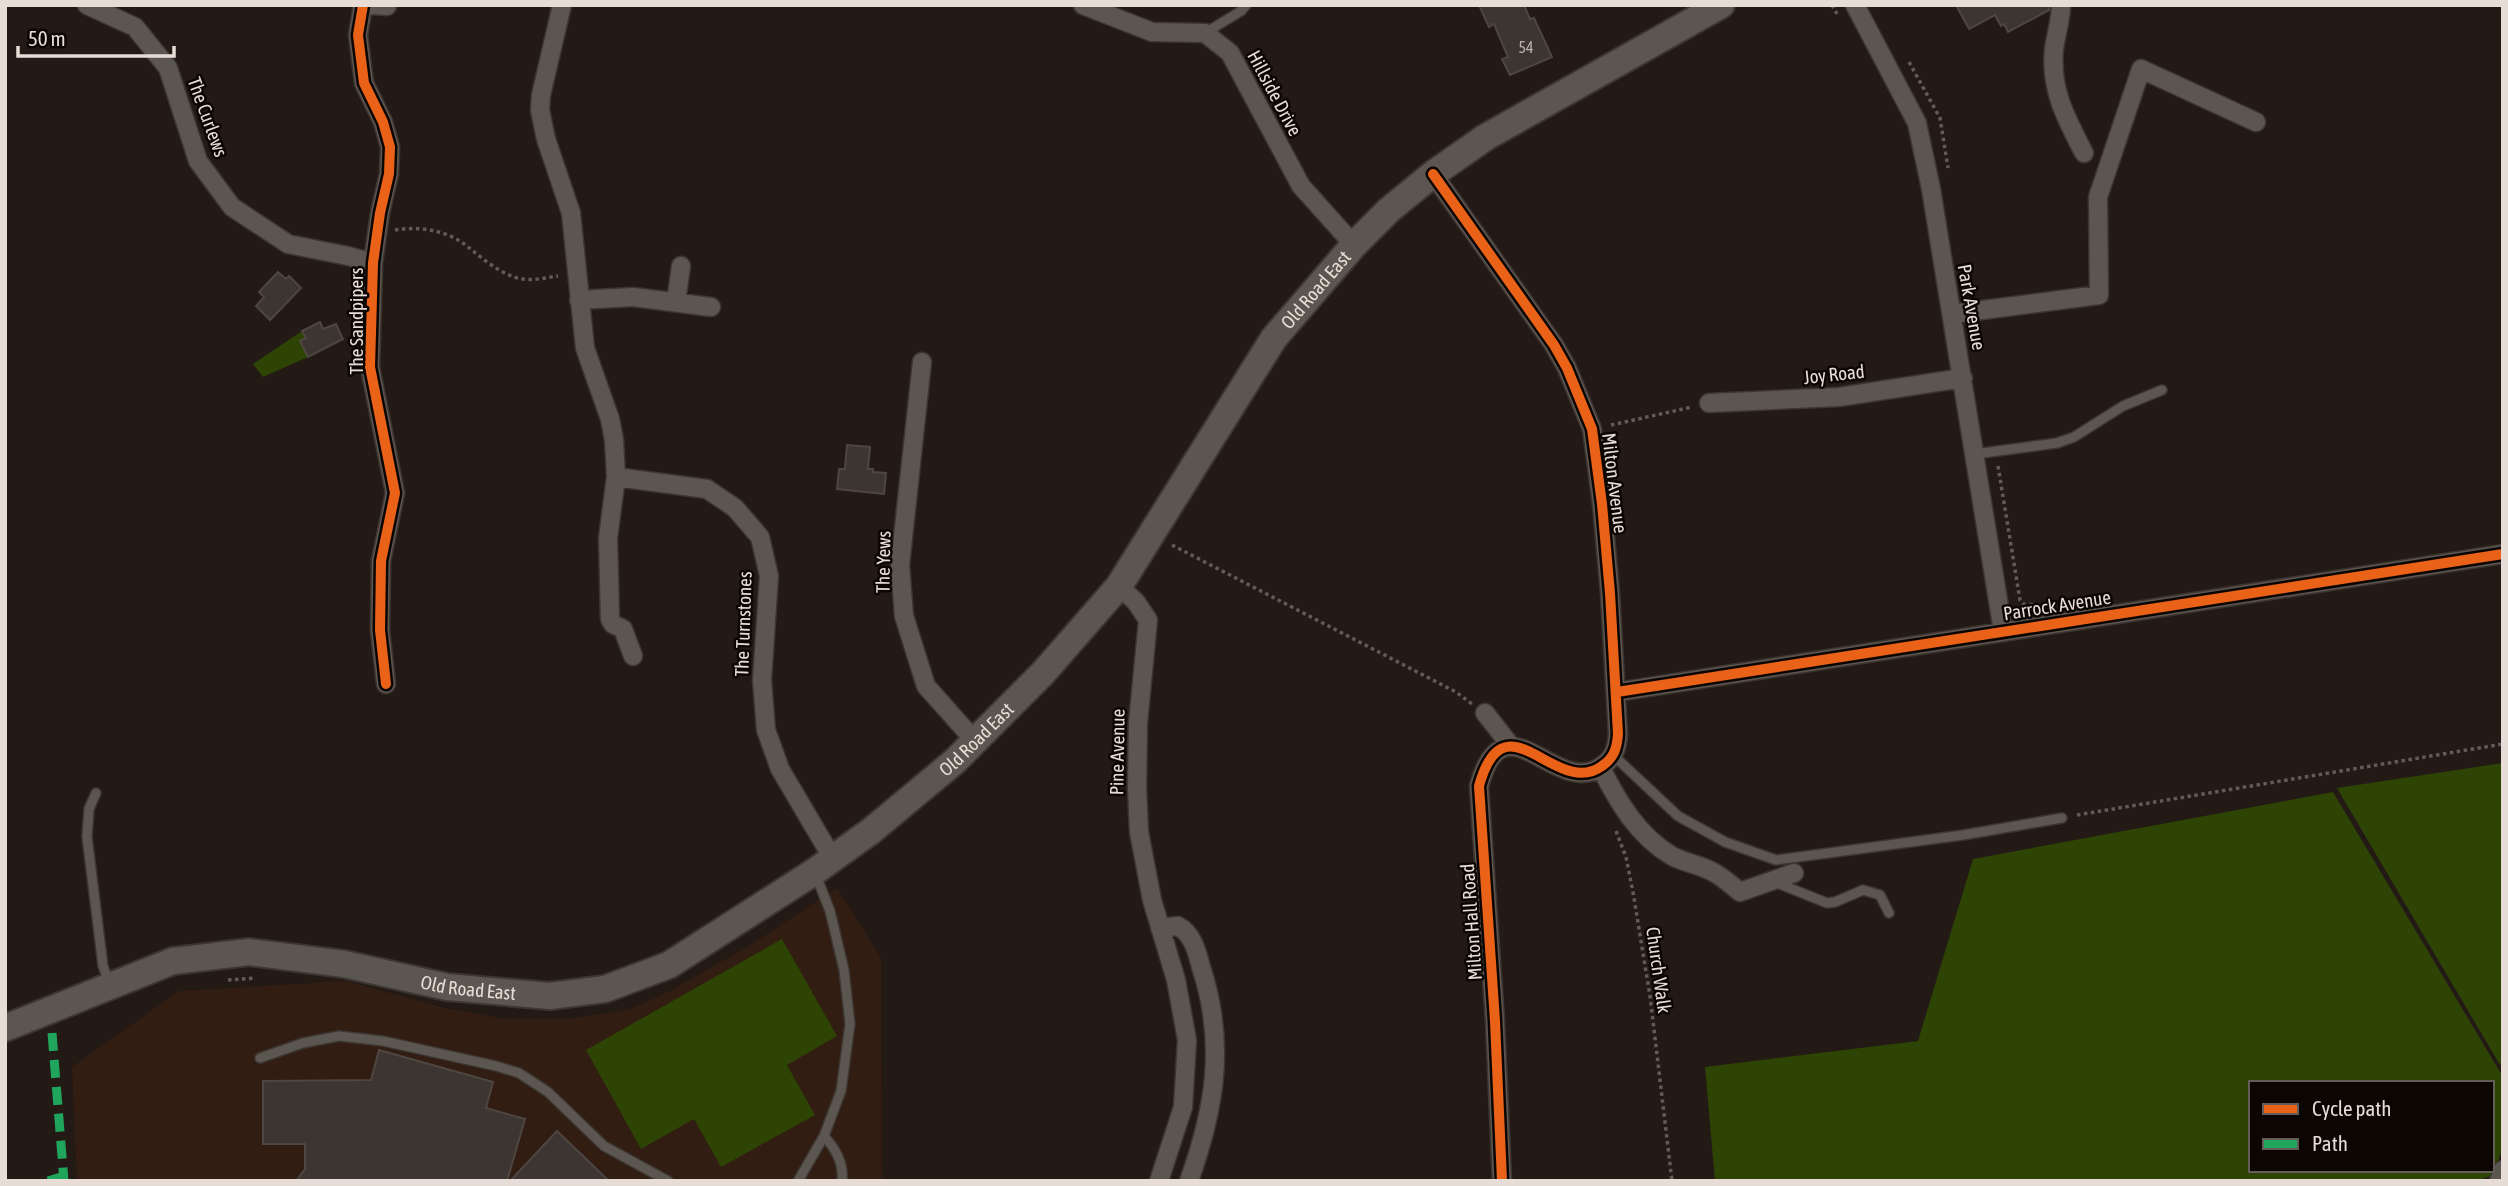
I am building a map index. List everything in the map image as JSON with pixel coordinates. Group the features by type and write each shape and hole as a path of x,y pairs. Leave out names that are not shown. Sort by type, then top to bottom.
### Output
{"main road":[{"name":"Old Road East","path":"5,1028 173,961 249,952 344,964 447,987 550,996 605,989 669,965 824,866 902,807 975,741 1043,673 1119,586 1274,338 1354,245 1389,210 1433,174 1517,119 1721,5"}],"street":[{"name":"The Curlews","path":"87,5 135,27 168,68 198,162 232,207 288,244 373,263"},
{"name":"The Sandpipers","path":"363,5 358,35 364,83 383,122 390,147 389,174 373,263 370,367 395,493 381,561 380,631 386,684"},
{"path":"562,5 540,110 544,134 569,208 585,348 613,433 616,477 608,538 610,619 613,624 624,629 634,656"},
{"path":"1083,5 1152,32 1205,33"},
{"name":"Park Avenue","path":"1855,5 1917,123 1931,188 2003,631"},
{"path":"2061,5 2054,49 2054,78 2060,107 2084,153"},
{"name":"Hillside Drive","path":"1205,33 1230,53 1301,186 1354,245"},
{"path":"1952,314 2099,295 2098,197 2141,69 2256,122"},
{"name":"Milton Avenue","path":"1433,174 1554,345 1567,368 1592,429 1603,517 1617,692 1618,739 1607,761"},
{"path":"676,302 681,266"},
{"path":"579,300 633,297 711,307"},
{"name":"The Yews","path":"922,362 900,565 904,615 926,686 975,741"},
{"name":"Joy Road","path":"1709,403 1839,397 1963,378"},
{"name":"The Turnstones","path":"616,477 707,489 735,508 760,537 769,576 762,680 766,730 780,769 824,866"},
{"name":"Parrock Avenue","path":"1617,692 2503,554"},
{"name":"Pine Avenue","path":"1119,586 1136,602 1148,620 1138,723 1137,809 1143,861 1182,1006 1188,1058 1183,1107 1159,1181"},
{"path":"1485,713 1511,746 1527,750 1558,766 1574,772 1590,772 1607,761 1618,802 1652,842 1678,859 1714,872 1732,895 1794,873"},
{"name":"Milton Hall Road","path":"1502,1181 1495,1021 1479,786 1488,760 1498,749 1511,746"},
{"path":"1160,928 1178,926 1189,936 1205,979 1212,1019 1215,1060 1212,1099 1205,1135 1189,1181"},
{"path":"2500,1181 2503,1170"}],"lane":[{"path":"1205,33 1246,5"},
{"path":"1975,454 2057,443 2074,438 2123,406 2162,390"},
{"path":"1607,761 1678,816 1725,842 1776,860 1963,835 2062,818"},
{"path":"96,793 89,810 87,838 103,966 111,986"},
{"path":"799,1181 824,1136 841,1091 849,1024 844,970 830,911 824,866"},
{"path":"1774,880 1827,903 1868,890 1879,894 1889,913"},
{"path":"260,1058 339,1036 383,1041 496,1066 519,1073 548,1092 604,1146 668,1181"},
{"path":"824,1136 835,1149 843,1172 842,1181"}],"path":[{"path":"1832,5 1843,25"},
{"path":"377,231 424,228 461,242 498,269 519,278 561,276 576,268"},
{"path":"1592,429 1709,403"},
{"path":"1152,534 1456,692 1485,713"},
{"path":"2062,818 2503,744"}],"shaded area":[{"path":"837,888 881,958 882,1181 77,1181 72,1067 179,991 346,981 445,1008 506,1019 568,1019 628,1010 668,992 750,945"}],"green space":[{"path":"302,331 306,338 300,341 308,357 263,377 253,364"},
{"path":"2503,763 2503,1059 2500,1065 2337,788"},
{"path":"2333,792 2503,1077 2503,1145 2494,1175 2476,1181 1715,1181 1705,1067 1918,1041 1973,859"},
{"path":"782,939 837,1036 787,1065 815,1115 721,1167 694,1119 641,1149 586,1050"}],"building":[{"path":"1479,5 1524,5 1530,19 1534,18 1552,57 1510,75 1502,59 1508,57 1494,24 1489,27"},
{"path":"1956,5 2050,5 2049,10 2008,32 1995,15 1969,29"},
{"path":"278,272 286,279 289,276 301,288 270,320 256,306 264,297 259,292"},
{"path":"320,322 323,329 336,324 343,339 308,357 300,341 306,338 302,331"},
{"path":"847,445 870,447 868,469 886,473 884,494 837,489 839,469 845,469"},
{"path":"379,1050 493,1082 486,1108 525,1119 507,1181 296,1181 305,1169 305,1144 263,1144 263,1081 371,1080"},
{"path":"557,1131 609,1181 510,1181"}],"marked path":[{"path":"52,1033 64,1181"},
{"path":"48,1181 64,1176"}],"cycle path":[{"path":"363,5 358,35 364,83 383,122 390,147 389,174 373,263 370,367 395,493 381,561 380,630 386,684"},
{"path":"1433,174 1554,345 1567,368 1592,429 1610,593 1618,734 1612,756 1602,766 1585,773 1567,770 1517,747 1503,748 1490,760 1479,786 1495,1021 1502,1181"},
{"path":"1617,692 2503,554"}]}
